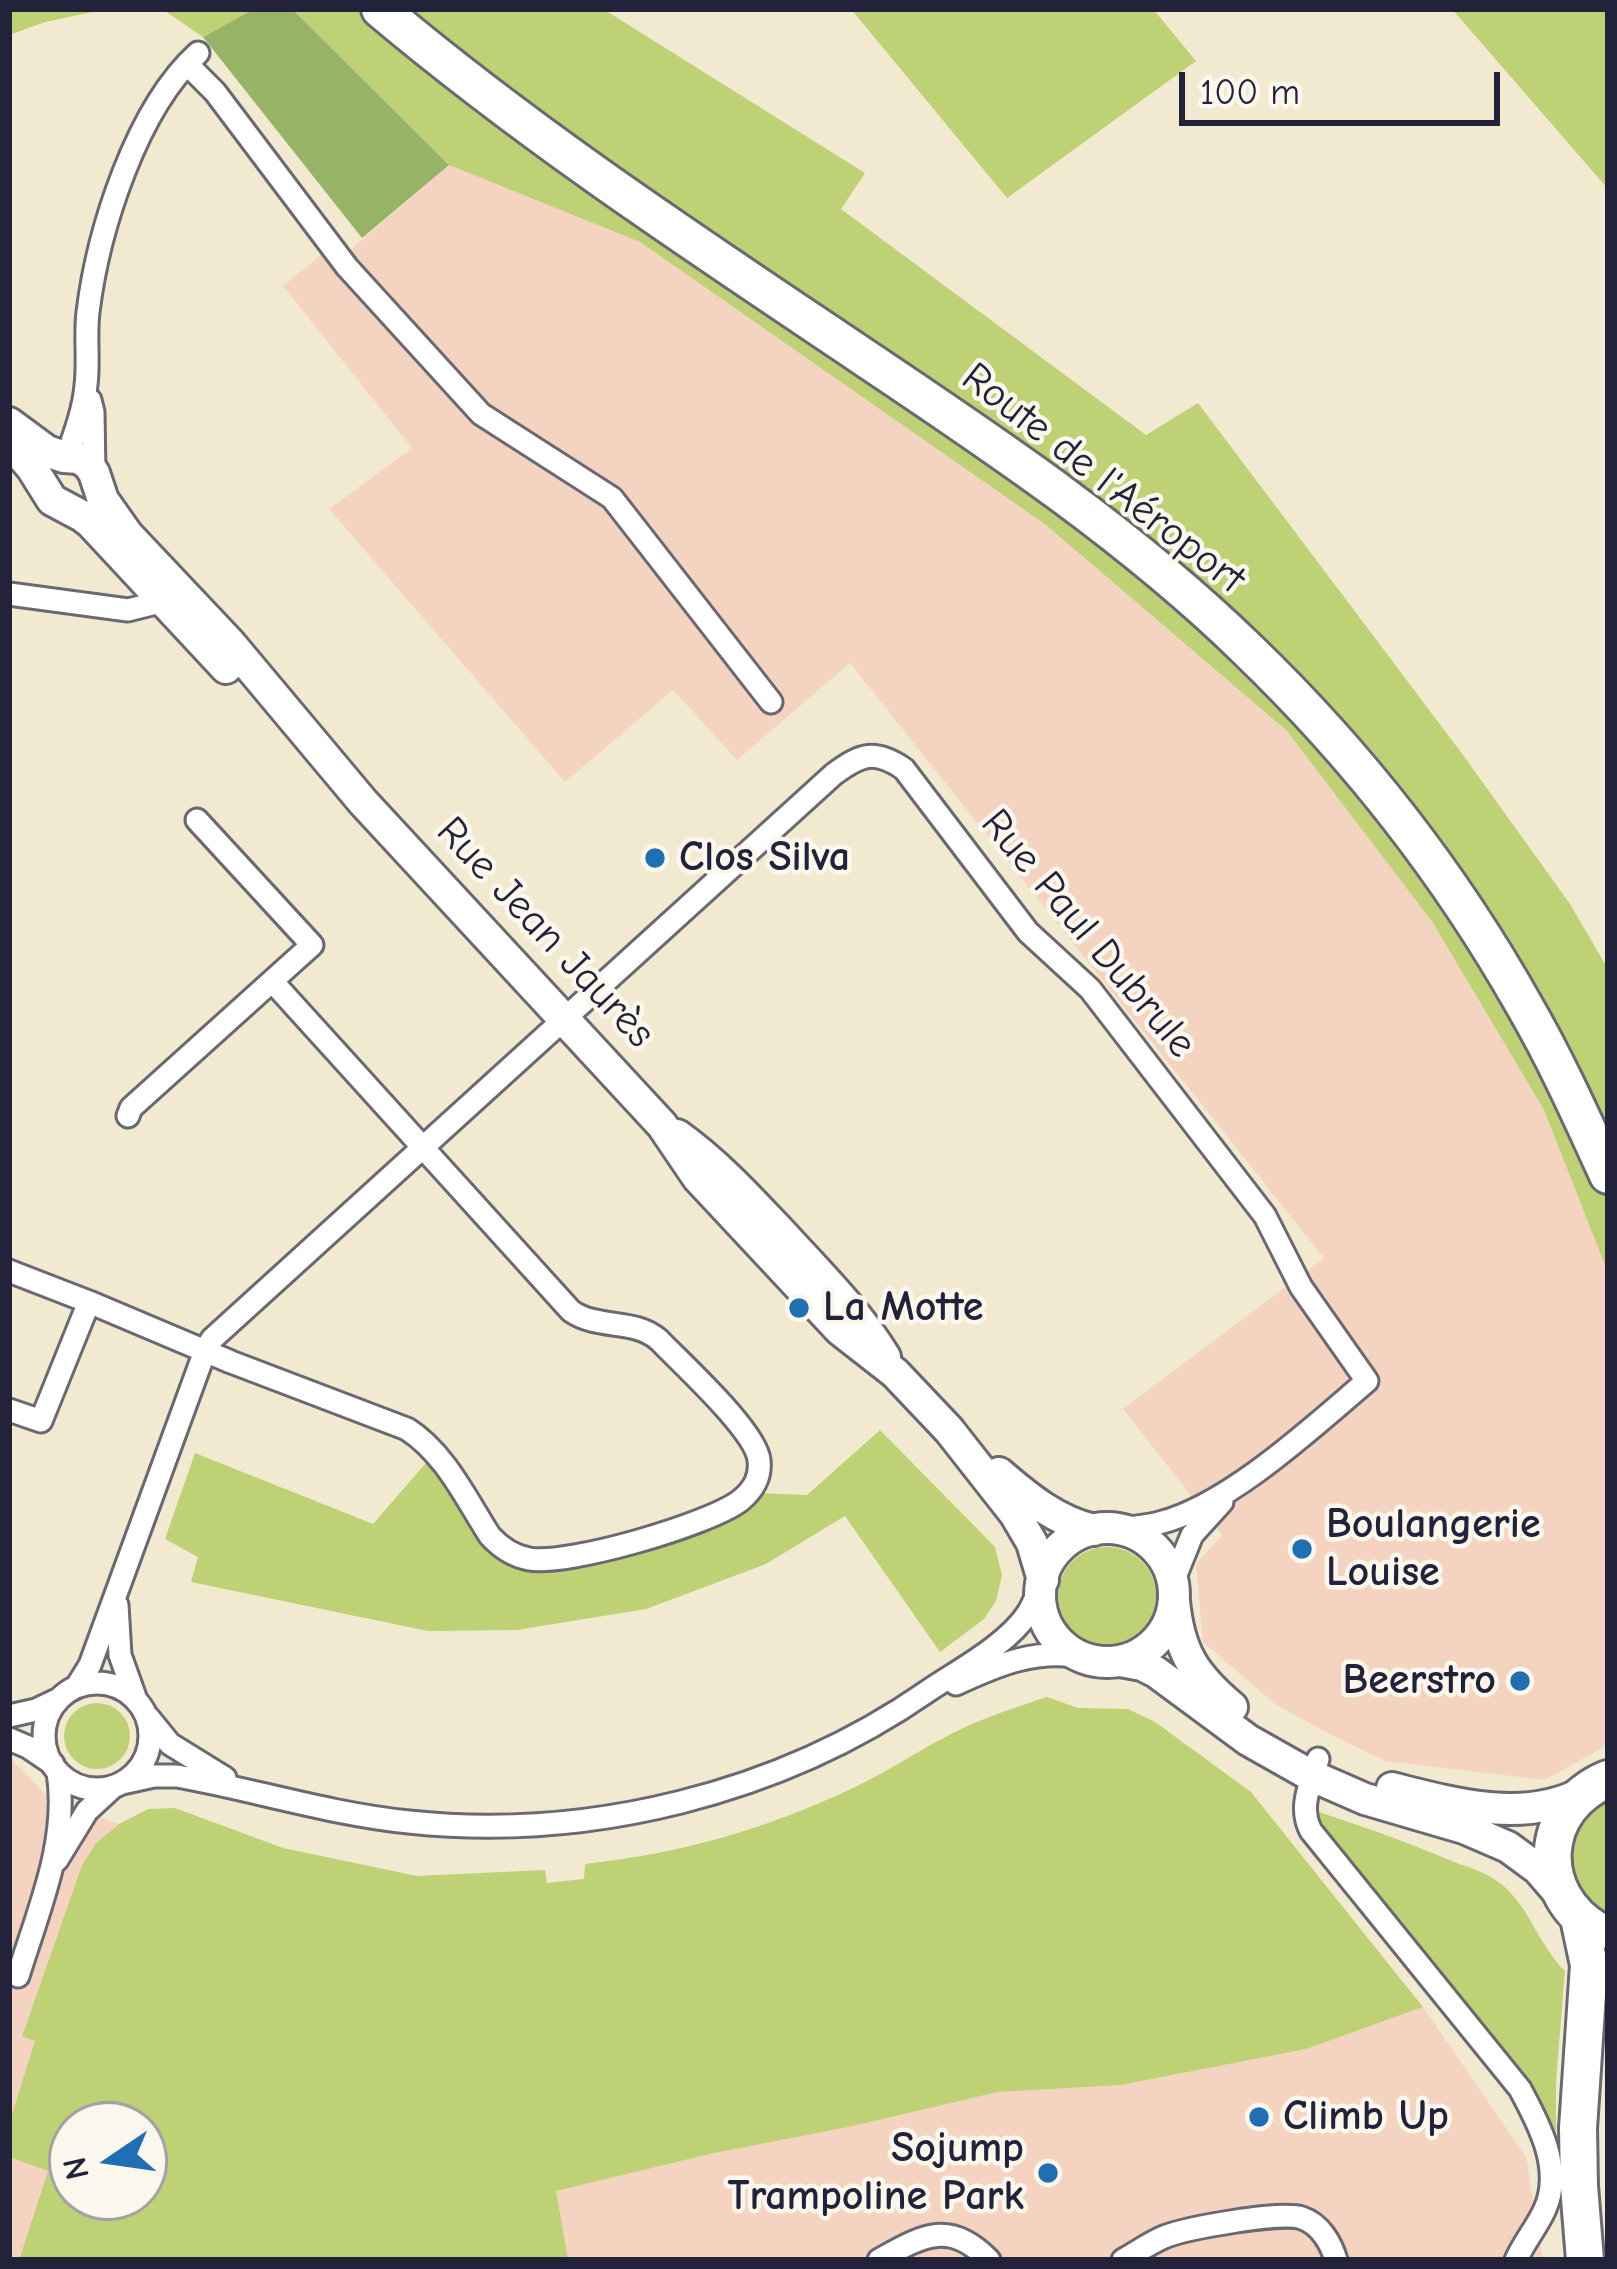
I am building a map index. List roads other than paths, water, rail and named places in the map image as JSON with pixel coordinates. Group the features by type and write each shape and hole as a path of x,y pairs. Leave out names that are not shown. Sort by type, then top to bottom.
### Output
{"main road":[{"name":"Route de l'Aéroport","path":"380,9 495,102 610,185 1042,478 1244,646 1357,766 1444,878 1525,1005 1608,1175"},
{"name":"Rue Jean Jaurès","path":"9,424 39,446 80,466 166,591"},
{"name":"Rue Jean Jaurès","path":"9,441 55,499 91,523 166,591 363,802 662,1126 698,1178 839,1330 895,1373 949,1430 1011,1508 1032,1543 1042,1580"},
{"path":"54,462 80,466 94,491 88,500 79,506 55,499 44,480 47,470 54,462"},
{"name":"Rue Jean Jaurès","path":"949,1430 1051,1513 1064,1521 1103,1529"},
{"path":"1173,1592 1169,1619 1160,1636 1138,1654 1102,1661 1083,1658 1066,1648 1048,1626 1041,1599 1042,1580 1060,1547 1076,1536 1103,1529 1131,1533 1155,1549 1166,1564 1173,1592 1180,1642 1205,1683 1249,1720 1365,1799 1497,1841 1538,1869 1584,1918"},
{"path":"1120,1660 1156,1672 1248,1740 1316,1768 1492,1808 1545,1808 1596,1786"},
{"path":"1580,2250 1579,2091 1589,1965 1584,1918 1553,1869 1555,1837 1563,1816 1596,1786"}],"street":[{"path":"80,466 93,412 86,388 87,317 103,232 133,153 170,83 192,58 347,267 481,414 612,498 771,702"},
{"path":"9,594 128,610 145,608 166,591"},
{"name":"Rue Paul Dubrule","path":"564,1020 834,774 872,755 888,758 904,769 1028,932 1090,989 1264,1216 1301,1287 1367,1381 1240,1484 1192,1535 1173,1592"},
{"path":"128,1116 131,1108 312,945 197,820"},
{"path":"9,1271 417,1435 440,1457 490,1536 517,1556 550,1559 644,1539 721,1511 747,1494 759,1477 755,1445 659,1340 644,1329 590,1320 571,1311 272,981"},
{"path":"77,1686 118,1592 205,1351 221,1329 564,1020"},
{"path":"9,1410 41,1421 89,1301"},
{"name":"Rue Paul Dubrule","path":"1103,1529 1174,1519 1240,1484"},
{"path":"906,1706 1003,1640 1028,1613 1042,1580"},
{"path":"51,1871 87,1811 137,1771 147,1754 151,1735 120,1655 118,1592"},
{"path":"9,1739 28,1747 83,1787 164,1775 408,1822 508,1826 670,1805 822,1752 976,1675 1049,1653 1083,1658"},
{"path":"9,1716 36,1710 77,1686 113,1684 185,1755 259,1793"},
{"path":"18,1976 51,1871 60,1811 56,1768 45,1746 45,1726 57,1700"},
{"path":"1316,1768 1304,1807 1311,1831 1508,2073 1539,2127 1550,2165 1548,2201 1516,2260"},
{"path":"1124,2260 1180,2232 1282,2215 1312,2223 1328,2240 1336,2260"},
{"path":"879,2260 932,2234 944,2234 966,2240 989,2260"}],"place":[{"name":"Clos Silva","path":"655,858"},
{"name":"La Motte","path":"799,1308"},
{"name":"Boulangerie Louise","path":"1302,1549"},
{"name":"Beerstro","path":"1520,1681"},
{"name":"Climb Up","path":"1259,2117"},
{"name":"Sojump Trampoline Park","path":"1048,2173"}]}
